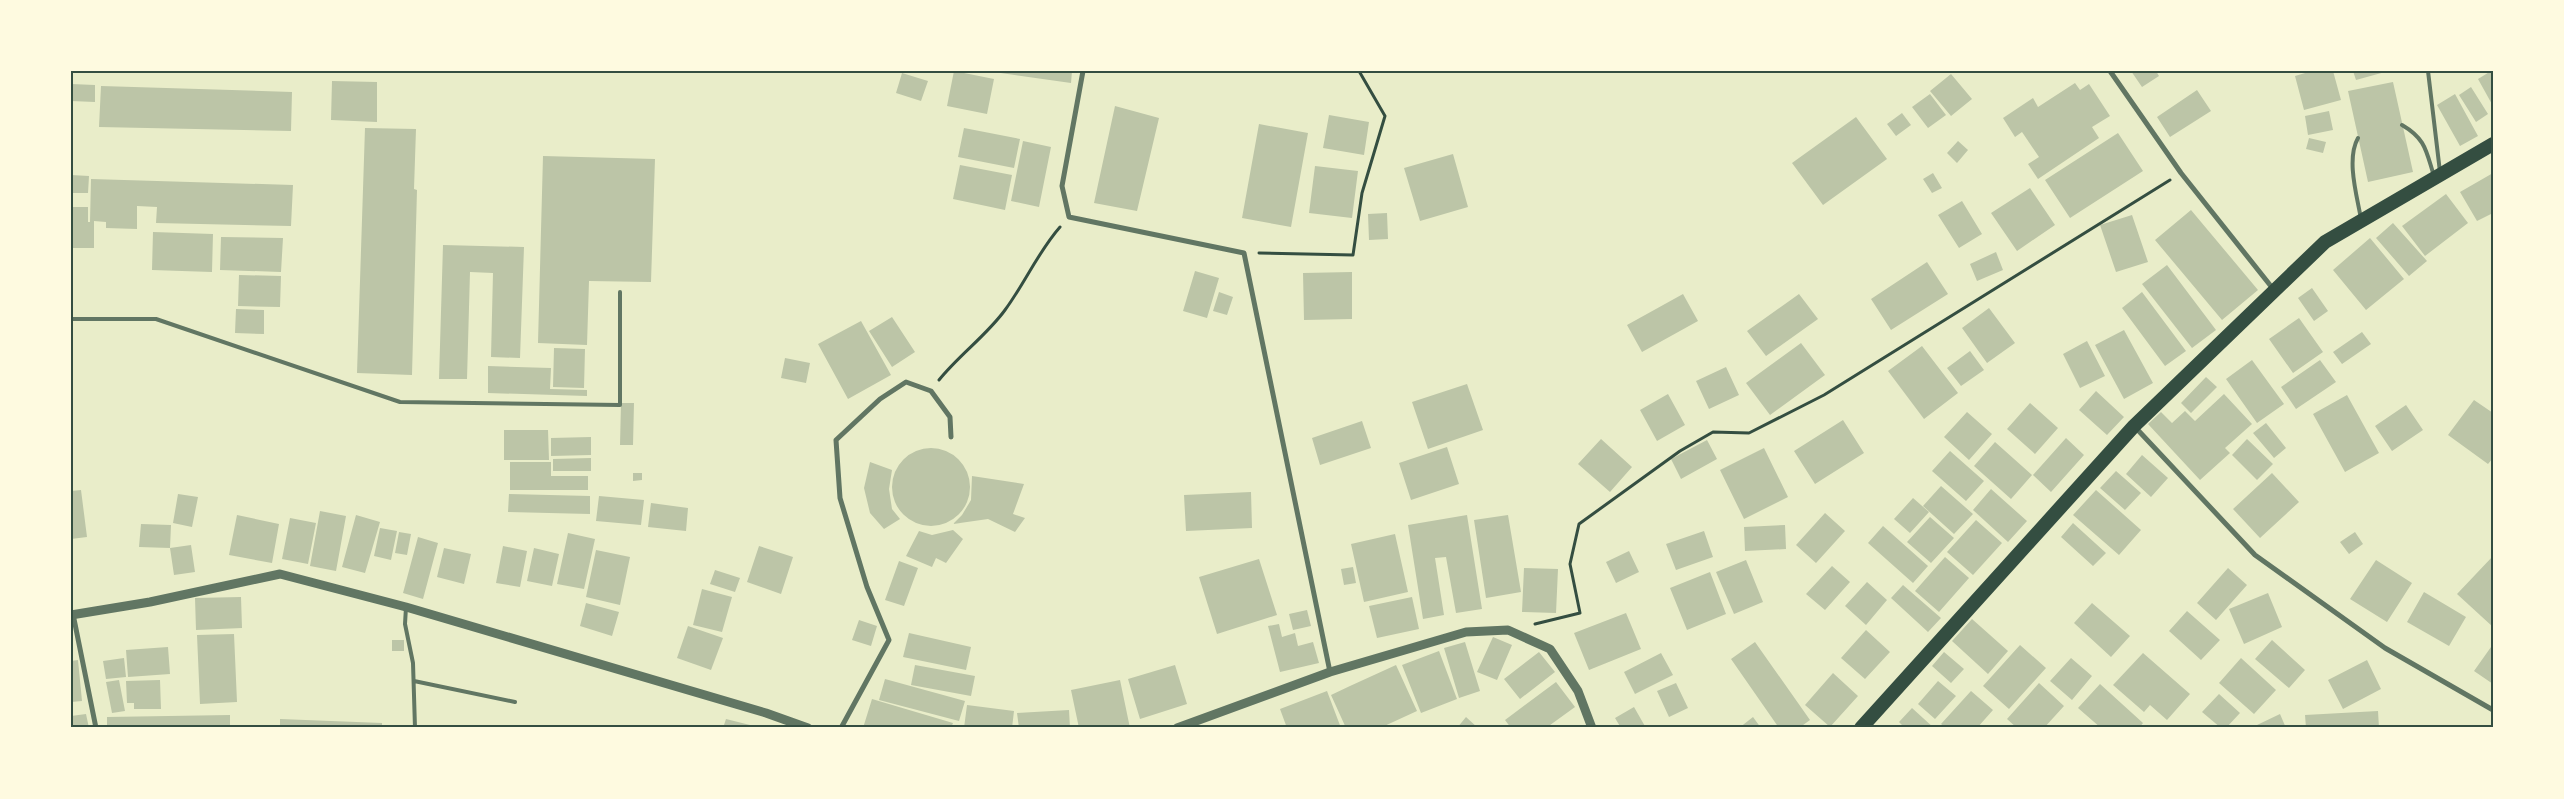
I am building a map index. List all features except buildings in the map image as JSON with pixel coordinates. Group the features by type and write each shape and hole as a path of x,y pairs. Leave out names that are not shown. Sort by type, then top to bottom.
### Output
{"highway":[{"path":"1862,728 2134,426 2325,242 2493,144"}],"street":[{"path":"1083,71 1062,186 1069,217 1244,253 1330,672"},
{"path":"2110,71 2181,173 2274,290"},
{"path":"841,728 889,640 867,587 840,498 836,440 880,399 906,382 931,390 950,417 951,437"},
{"path":"2134,426 2255,555 2385,648 2493,710"},
{"path":"96,728 72,615 150,602 280,574 406,608 766,713 808,728"},
{"path":"1177,728 1330,672 1466,632 1508,630 1550,649 1578,691 1592,728"}],"lane":[{"path":"2428,71 2438,176"},
{"path":"2402,125 2416,133 2423,143 2438,176"},
{"path":"2358,138 2355,143 2353,176 2362,221"},
{"path":"71,319 156,319 400,402 620,405 620,292"},
{"path":"406,608 405,624 414,662 415,728"},
{"path":"414,681 515,702"}],"path":[{"path":"1244,253 1353,255 1362,193 1385,116 1359,71"},
{"path":"1508,630 1580,613 1570,564 1579,524 1680,451 1713,432 1749,433 1824,395 2181,173"},
{"path":"931,390 952,364 1004,312 1048,241 1069,217"}]}
